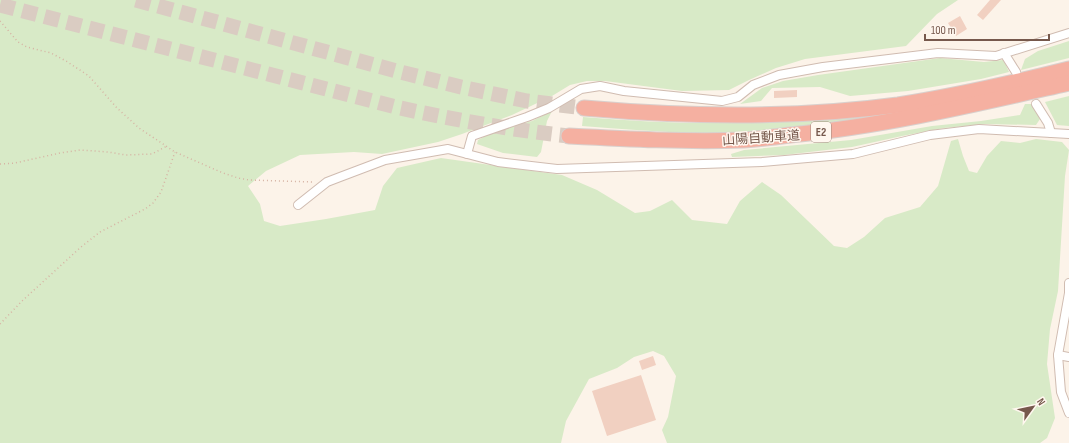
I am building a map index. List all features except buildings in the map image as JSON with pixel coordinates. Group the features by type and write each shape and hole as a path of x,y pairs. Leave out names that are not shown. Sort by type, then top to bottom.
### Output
{"highway":[{"name":"山陽自動車道","path":"584,108 648,113 720,115 768,115 822,112 897,105 945,97 1069,69"},
{"name":"山陽自動車道","path":"569,136 675,141 746,140 819,132 901,120 1069,83"}],"street":[{"path":"467,154 472,136 549,108 581,89 600,86 624,91 722,101 738,97 753,85 779,75 823,67 938,53 996,56 1069,33"},
{"path":"1004,53 1016,72"},
{"path":"1036,104 1048,124 1051,133"},
{"path":"298,205 327,182 386,160 448,149 498,162 557,169 762,162 853,154 930,136 979,129 1069,134"},
{"path":"1069,283 1069,293 1058,355 1061,392 1069,413"},
{"path":"1058,355 1069,357"}],"path":[{"path":"0,21 18,42 27,47 51,53 89,76 122,113 139,128 175,152 238,178 249,180 327,182"},
{"path":"0,164 15,163 80,150 126,155 152,154 167,146"},
{"path":"0,324 81,247 100,232 145,209 153,203 162,192 175,152"}],"green space":[{"path":"0,0 958,0 937,14 906,46 805,59 776,68 729,90 682,91 605,81 587,81 570,85 552,96 512,115 438,142 382,154 354,152 300,155 266,171 248,186 260,204 264,221 280,226 375,210 383,186 397,168 441,158 562,175 597,190 635,213 650,211 672,200 692,220 727,224 740,201 762,182 781,195 834,246 847,248 864,237 885,218 920,207 938,186 951,141 958,139 969,171 977,173 987,156 1001,141 1020,143 1036,139 1062,142 1069,150 1065,176 1058,291 1050,329 1047,364 1055,418 1047,438 1040,443 667,443 662,430 668,417 676,376 664,356 653,351 634,357 617,368 589,379 566,421 561,443 0,443"},
{"path":"1069,41 1069,58 1021,70 1025,59 1038,51"},
{"path":"940,58 984,62 1003,60 1009,72 981,79 908,91 850,96 820,87 772,88 761,101 740,104 762,88 783,81"},
{"path":"1069,96 1069,126 1057,125 1045,102"},
{"path":"1025,104 1032,104 1040,119 1036,125 985,124 944,128 852,147 784,155 732,157 731,154 744,150 851,140 932,126 1020,115"},
{"path":"921,107 838,123 754,132 683,133 582,126 583,117 685,123 736,123 788,121"},
{"path":"552,111 547,121 541,152 537,157 503,153 477,144 478,140 493,132 532,121"}],"tunnel":[{"path":"136,0 400,72 461,87 527,101 584,108"},
{"path":"0,5 400,108 442,117 526,131 569,136"}]}
